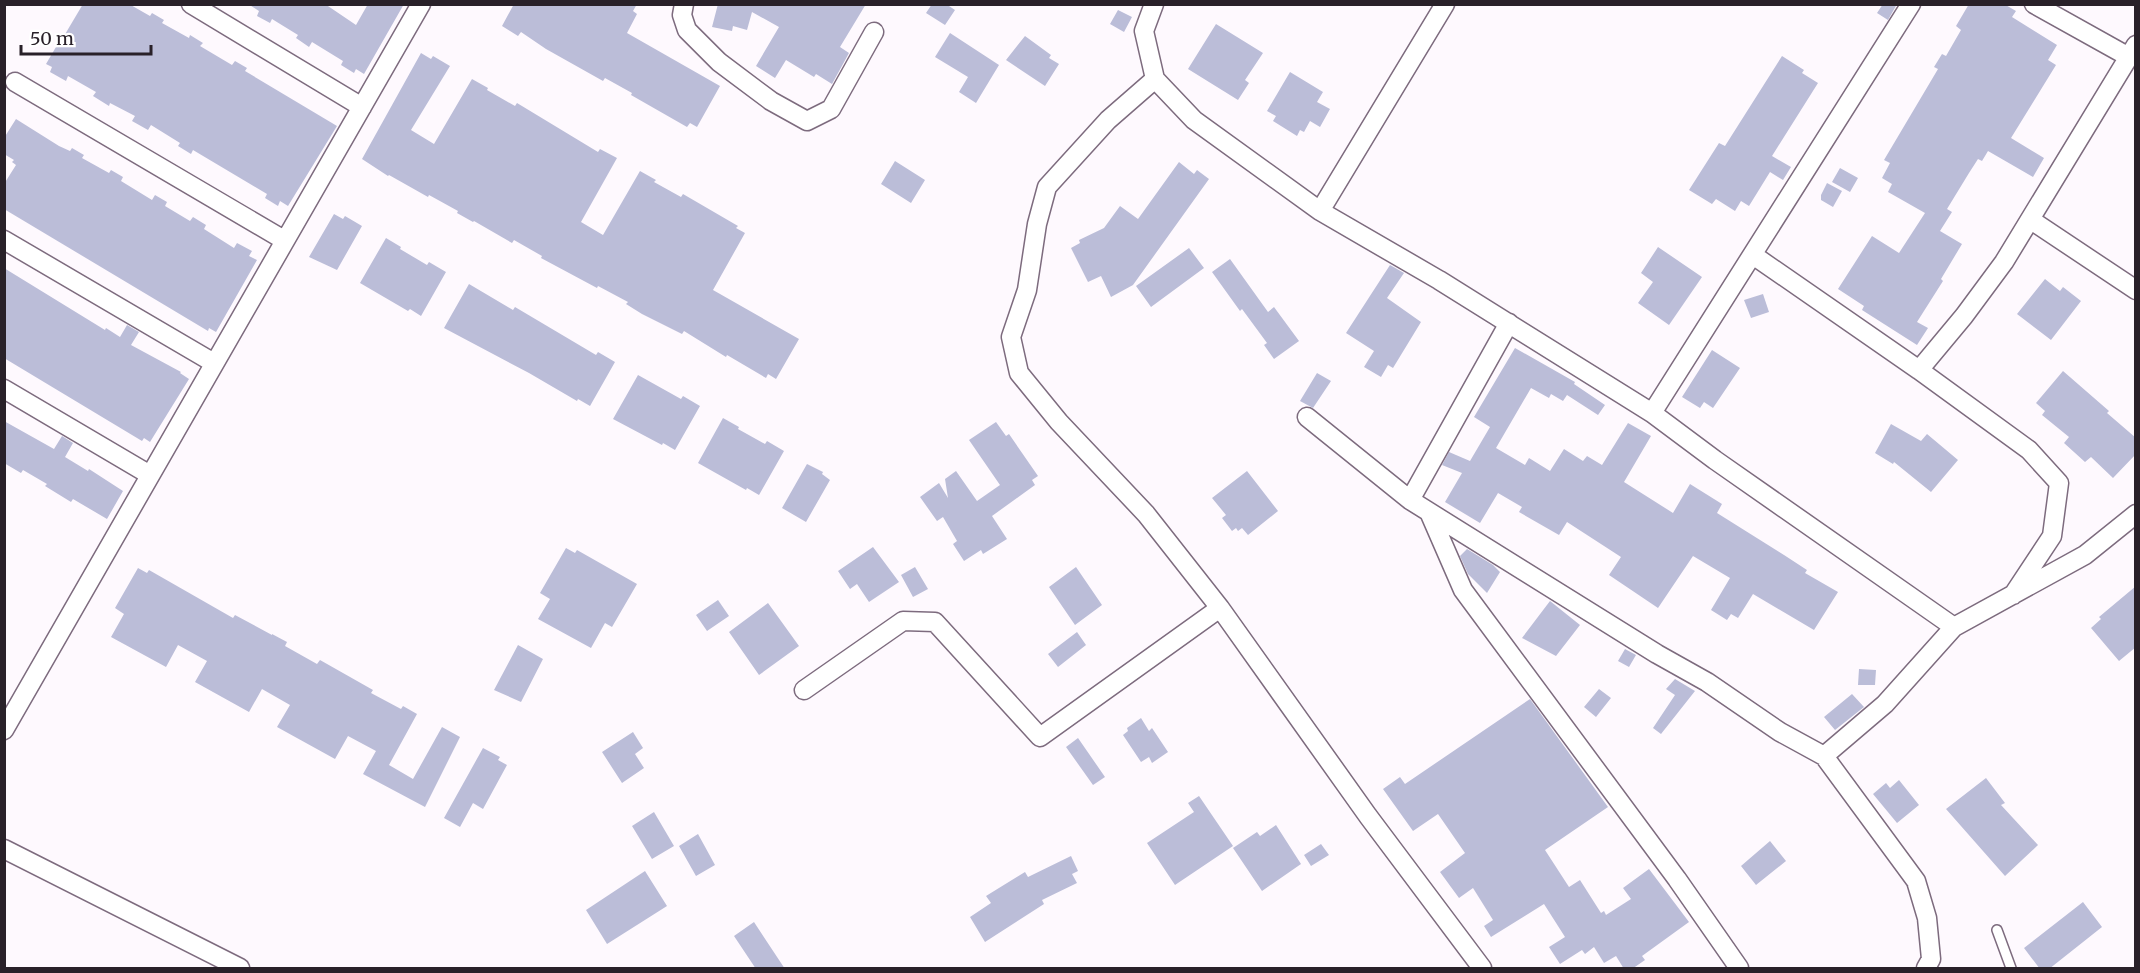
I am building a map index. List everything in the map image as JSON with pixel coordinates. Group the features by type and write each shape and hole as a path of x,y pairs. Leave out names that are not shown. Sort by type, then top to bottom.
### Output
{"street":[{"path":"191,4 362,106"},
{"path":"4,730 421,4"},
{"path":"684,4 682,15 687,30 719,62 771,100 807,121 831,109 874,32"},
{"path":"1154,4 1144,31 1155,79 1194,120 1320,211 1509,323 1652,413 1715,460 1954,627"},
{"path":"1320,211 1445,4"},
{"path":"1652,413 1911,4"},
{"path":"1919,370 1964,316 2004,262 2132,51 2034,4"},
{"path":"1155,79 1108,120 1047,187 1037,224 1027,290 1011,337 1018,373 1059,422 1146,514 1220,608 1368,816 1482,969"},
{"path":"15,82 284,240"},
{"path":"2031,219 2136,290"},
{"path":"4,240 214,363"},
{"path":"1753,255 2030,450 2059,483 2052,536 2013,595"},
{"path":"1410,500 1509,323"},
{"path":"4,389 150,475"},
{"path":"1307,417 1410,500 1657,654 1692,673 1779,732 1824,756 1916,881 1927,918 1931,959 1926,969"},
{"path":"1429,512 1463,590 1677,879 1739,969"},
{"path":"1824,756 1885,704 1954,627 2085,555 2136,514"},
{"path":"804,690 903,621 935,622 1040,737 1220,608"},
{"path":"4,849 240,969"}],"lane":[{"path":"1997,930 2011,969"}],"building":[{"path":"83,4 129,4 150,16 152,13 164,20 162,23 189,38 190,35 203,43 200,46 232,65 235,61 247,68 245,71 337,126 288,206 280,201 278,206 265,198 267,194 193,150 191,154 178,146 180,143 151,125 148,130 132,121 135,116 110,103 109,106 93,96 96,92 68,76 66,81 50,72 52,67 46,64"},
{"path":"248,4 325,4 356,25 368,4 404,4 364,74 356,69 354,73 341,65 343,61 312,42 309,47 296,38 298,35 272,19 270,23 257,16 259,11"},
{"path":"514,4 637,4 633,11 637,14 627,33 720,86 697,127 690,123 687,127 605,78 603,81 546,49 521,32 518,36 502,26"},
{"path":"718,4 866,4 840,47 849,53 832,84 816,74 814,77 786,60 775,78 756,66 779,27 752,12 747,30 733,26 732,31 712,27"},
{"path":"932,4 946,4 955,10 945,25 926,13"},
{"path":"1883,4 1897,4 1888,20 1877,13"},
{"path":"1969,4 2004,4 2016,11 2012,17 2057,45 2048,60 2056,65 2011,138 2044,158 2033,177 1988,151 1982,161 1978,159 1947,209 1952,212 1940,231 1962,244 1941,279 1943,281 1917,322 1928,328 1917,345 1862,310 1864,306 1838,289 1872,236 1899,253 1925,213 1888,192 1892,184 1882,178 1890,163 1884,160 1938,69 1934,67 1942,54 1946,56 1961,30 1956,26"},
{"path":"1118,10 1132,17 1124,32 1110,24"},
{"path":"1216,24 1263,53 1245,80 1249,83 1238,100 1188,69"},
{"path":"950,33 999,65 976,103 959,92 968,77 935,57"},
{"path":"1025,36 1051,55 1049,58 1059,64 1045,86 1006,60"},
{"path":"421,53 431,59 433,56 450,66 411,130 434,144 472,79 488,88 487,90 515,106 517,103 598,152 600,149 617,158 581,222 603,235 640,171 656,180 654,182 681,197 683,194 738,226 736,228 745,233 713,290 799,339 776,379 768,374 766,378 684,331 682,334 642,314 626,304 628,302 541,258 542,256 514,240 512,243 429,195 428,197 388,176 362,159"},
{"path":"1782,56 1804,70 1802,73 1818,83 1772,156 1791,167 1783,180 1770,172 1749,206 1741,201 1735,211 1716,199 1712,204 1689,190 1719,143 1725,146"},
{"path":"1290,72 1323,92 1317,102 1330,109 1320,127 1310,121 1304,132 1300,130 1297,136 1273,121 1276,116 1267,111"},
{"path":"16,119 59,146 70,151 72,148 84,155 82,158 109,173 111,170 123,177 121,181 152,200 155,195 167,202 165,206 190,221 193,217 206,225 204,229 234,248 237,243 252,251 249,256 257,260 216,332 209,328 208,331 4,209 4,184 16,165 12,162 14,160 4,154 4,138"},
{"path":"895,161 925,180 911,203 881,184"},
{"path":"1179,162 1194,174 1197,170 1209,179 1133,285 1111,297 1101,276 1088,282 1071,248 1080,243 1079,240 1104,228 1120,206 1138,219"},
{"path":"1840,168 1858,178 1850,192 1832,182"},
{"path":"1827,183 1842,191 1833,207 1821,200"},
{"path":"334,214 343,219 345,216 362,226 337,270 309,257"},
{"path":"386,238 427,265 429,262 446,272 421,316 360,283"},
{"path":"1658,247 1702,277 1669,325 1638,303 1653,282 1641,273"},
{"path":"1189,248 1204,268 1151,307 1136,286"},
{"path":"1230,259 1268,312 1274,307 1299,341 1274,359 1264,345 1267,343 1212,272"},
{"path":"1390,265 1404,273 1387,298 1421,322 1393,368 1388,365 1381,377 1364,367 1374,351 1346,333"},
{"path":"4,268 105,330 106,328 120,337 127,325 139,332 131,345 181,372 189,379 150,442 144,438 142,441 4,358"},
{"path":"2045,279 2060,291 2063,287 2081,301 2051,340 2017,314"},
{"path":"469,284 513,310 515,307 596,355 598,352 615,362 590,406 444,328"},
{"path":"1763,294 1769,312 1751,318 1744,300"},
{"path":"1515,348 1575,382 1574,384 1605,405 1598,415 1567,395 1563,401 1551,394 1549,398 1531,388 1496,448 1525,465 1529,458 1550,471 1564,449 1583,461 1587,456 1602,465 1628,423 1651,436 1624,482 1673,513 1690,484 1722,504 1717,513 1807,570 1805,573 1838,592 1814,630 1753,594 1738,618 1731,614 1727,620 1711,610 1730,578 1693,556 1658,608 1609,575 1621,557 1567,522 1559,535 1519,512 1522,507 1498,493 1480,523 1445,502 1462,473 1442,465 1449,452 1470,461 1490,427 1474,417"},
{"path":"1712,350 1740,368 1713,408 1704,402 1700,408 1682,397"},
{"path":"2063,371 2136,438 2136,454 2113,478 2091,457 2085,462 2064,443 2069,437 2042,415 2045,411 2036,403"},
{"path":"1317,373 1331,381 1313,408 1300,401"},
{"path":"638,375 681,399 683,396 700,406 675,450 613,419"},
{"path":"723,418 765,444 767,441 784,451 759,495 698,463"},
{"path":"4,421 54,449 62,436 73,443 65,457 123,491 107,519 73,499 71,502 23,470 21,473 4,463"},
{"path":"996,422 1006,436 1009,434 1038,476 1032,480 1035,485 992,516 1007,539 983,554 981,550 964,561 953,544 957,541 943,517 937,521 920,497 939,483 948,498 945,479 956,471 977,501 1000,485 969,440"},
{"path":"1891,424 1921,441 1927,434 1958,460 1931,492 1894,462 1893,464 1875,453"},
{"path":"807,464 823,472 822,474 830,480 806,522 782,508"},
{"path":"1247,471 1278,511 1248,535 1242,528 1232,531 1222,518 1226,515 1212,498"},
{"path":"873,547 899,582 869,602 857,584 850,589 838,571"},
{"path":"566,548 575,553 577,550 637,584 612,627 605,623 591,648 538,619 550,599 540,593"},
{"path":"1467,549 1500,572 1487,593 1468,574 1460,556"},
{"path":"915,567 928,589 913,597 901,575"},
{"path":"1076,567 1102,605 1075,625 1049,587"},
{"path":"138,568 147,573 149,570 233,618 235,615 272,634 287,642 285,646 317,664 320,660 373,690 371,693 401,709 403,706 417,714 389,765 413,779 442,727 460,737 425,807 363,774 376,751 348,736 335,759 277,727 290,705 262,689 249,712 195,682 207,661 178,645 166,667 111,637 124,614 115,608"},
{"path":"2136,586 2136,647 2119,661 2091,628 2101,619 2099,617"},
{"path":"718,600 729,616 707,631 696,615"},
{"path":"1550,601 1580,625 1556,656 1522,638"},
{"path":"768,603 799,646 759,675 729,632"},
{"path":"1077,632 1086,645 1058,667 1048,654"},
{"path":"518,645 543,659 521,702 494,690"},
{"path":"1625,649 1636,655 1629,667 1618,661"},
{"path":"1859,669 1876,670 1875,685 1858,685"},
{"path":"1675,679 1695,691 1661,734 1653,728 1675,695 1666,689"},
{"path":"1599,689 1611,698 1596,717 1584,707"},
{"path":"1852,694 1864,707 1835,730 1824,717"},
{"path":"1530,699 1608,807 1545,850 1569,887 1580,880 1601,913 1604,911 1606,915 1631,899 1623,888 1649,869 1689,922 1642,956 1645,960 1632,969 1624,969 1616,956 1604,963 1594,947 1585,954 1582,950 1560,964 1549,947 1565,937 1544,904 1491,937 1484,926 1493,920 1473,888 1459,898 1440,872 1465,853 1438,814 1413,831 1383,789 1400,777 1405,784"},
{"path":"1141,718 1149,731 1152,728 1168,752 1152,763 1149,757 1141,762 1123,735 1128,731 1127,728"},
{"path":"633,732 643,748 635,754 644,768 622,783 602,752"},
{"path":"1078,738 1105,777 1093,785 1066,747"},
{"path":"483,748 500,757 498,760 507,765 483,809 473,803 460,827 444,818"},
{"path":"1986,778 2005,803 2001,805 2038,845 2005,876 1946,809"},
{"path":"1899,780 1919,805 1897,823 1873,794 1886,783 1890,788"},
{"path":"1199,796 1233,846 1175,885 1147,843 1194,812 1188,803"},
{"path":"654,812 674,846 652,859 632,826"},
{"path":"1276,825 1301,864 1262,891 1233,848 1257,832 1260,836"},
{"path":"698,834 715,865 696,876 679,846"},
{"path":"1770,841 1786,861 1756,885 1741,866"},
{"path":"1321,844 1329,855 1311,866 1304,855"},
{"path":"1071,856 1078,871 1072,874 1077,883 1042,900 1044,904 985,942 970,917 991,903 986,896 1025,872 1028,877"},
{"path":"645,871 667,906 607,944 586,910"},
{"path":"2083,902 2102,927 2049,969 2040,969 2024,948"},
{"path":"754,922 785,969 756,969 734,936"}]}
